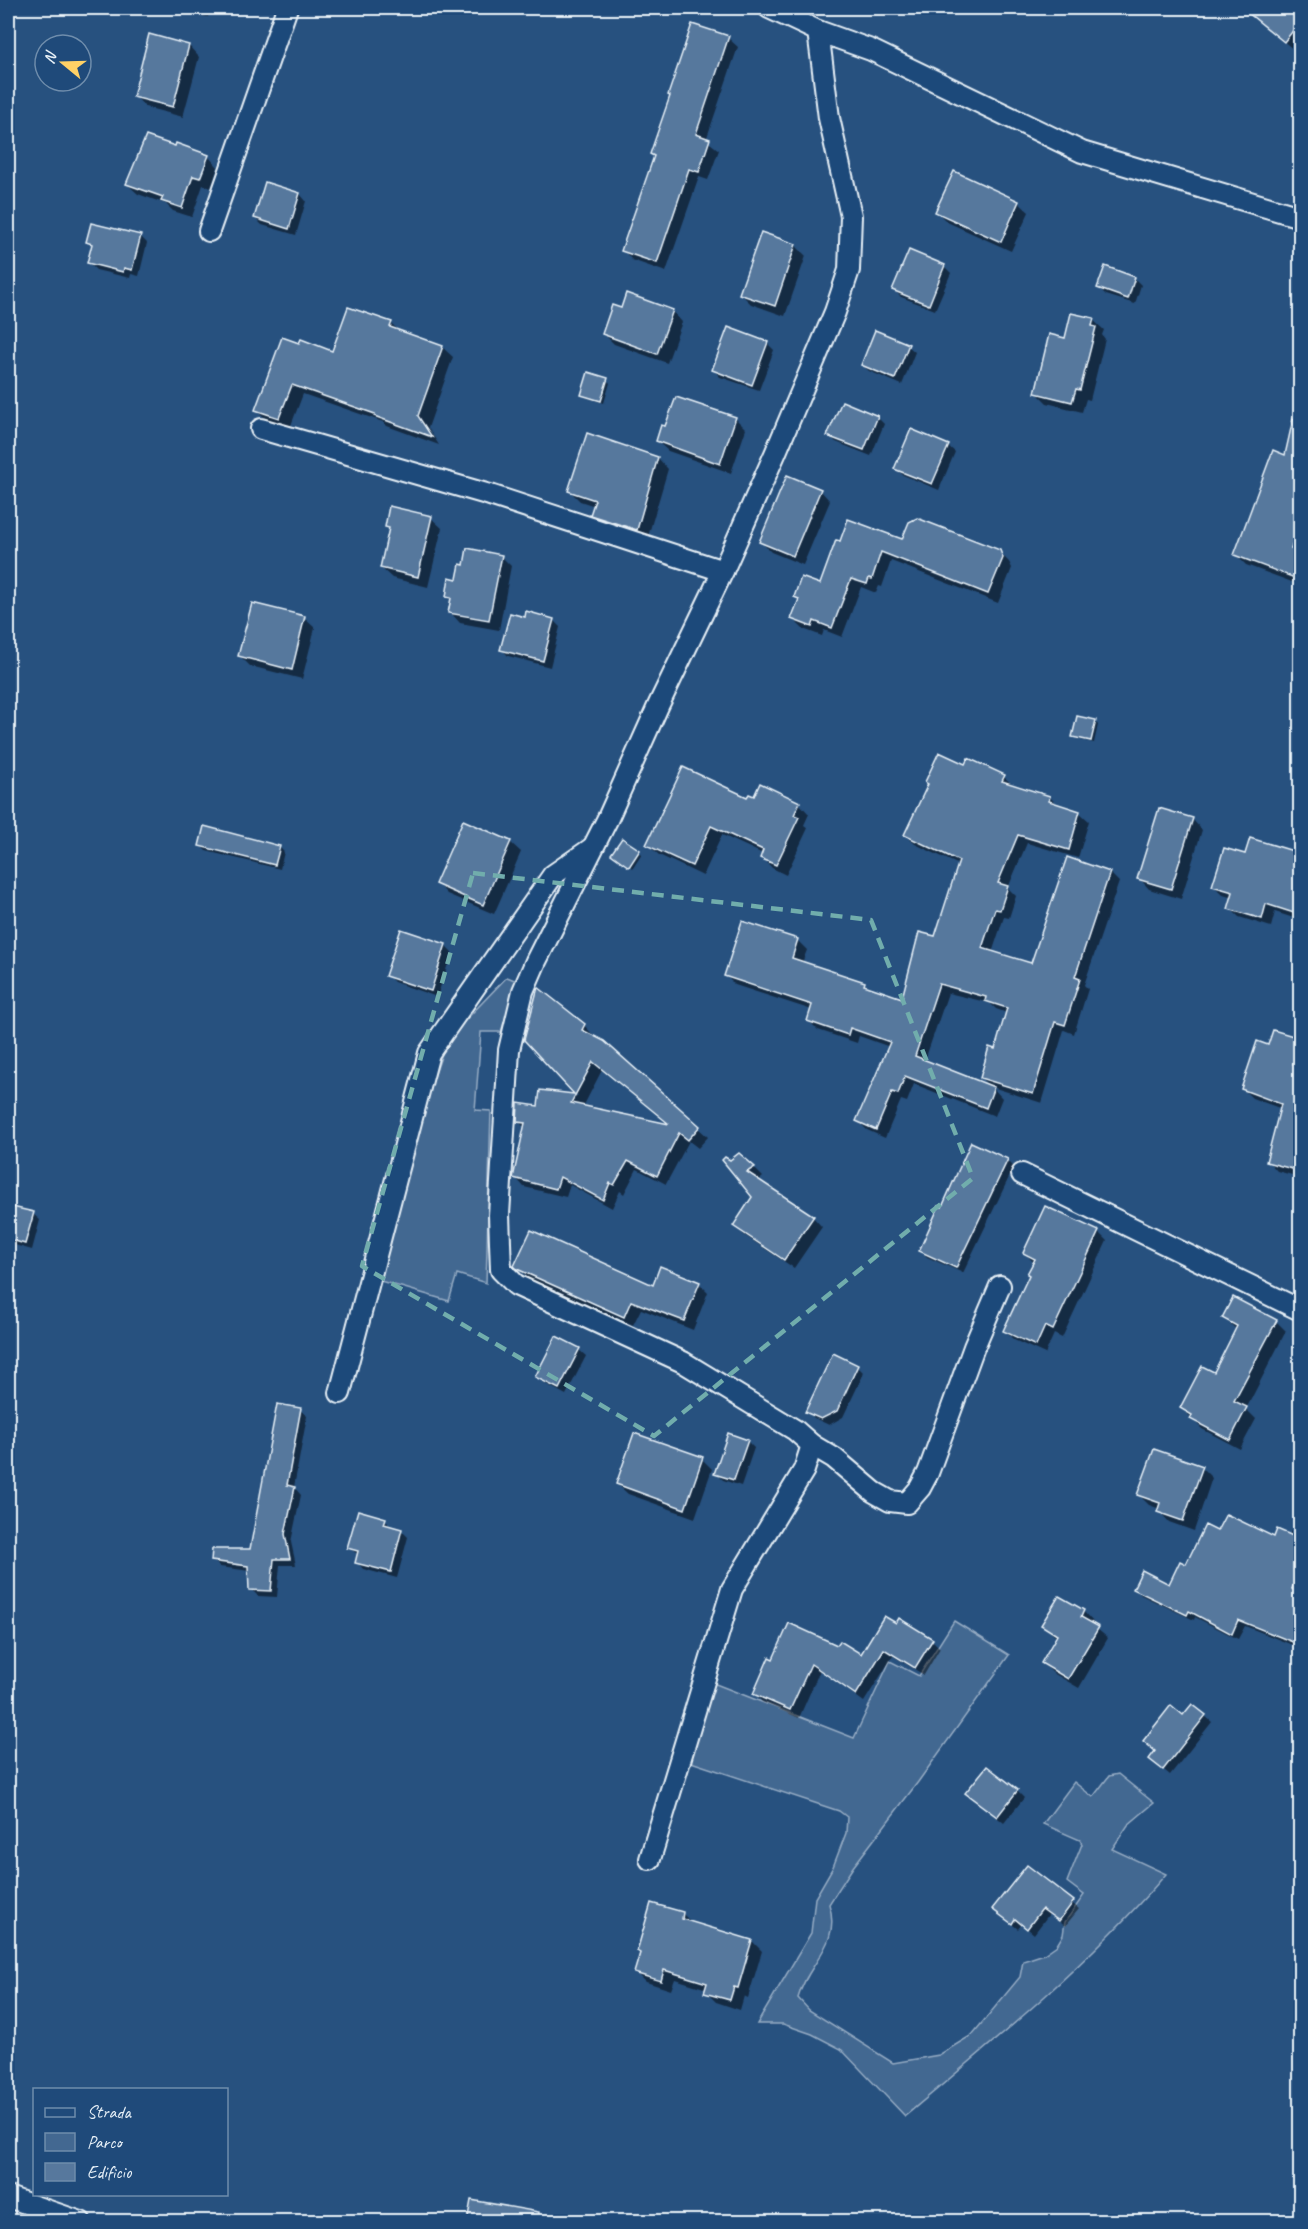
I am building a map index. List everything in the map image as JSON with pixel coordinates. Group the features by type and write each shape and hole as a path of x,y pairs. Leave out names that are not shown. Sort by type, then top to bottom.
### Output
{"street":[{"path":"209,231 286,8"},
{"path":"769,8 818,31 871,50 1082,152 1300,217"},
{"path":"818,31 829,118 851,216 849,270 830,323 723,571 523,991 509,1050 498,1215 501,1270 516,1285 683,1362 795,1430 812,1445 834,1458 874,1492 890,1501 908,1503 921,1488 928,1473 974,1347 1000,1286"},
{"path":"261,429 490,495 723,571"},
{"path":"340,1393 429,1053 553,875 594,846"},
{"path":"1022,1174 1300,1310"},
{"path":"650,1859 732,1589 804,1470 812,1445"},
{"path":"8,2197 81,2222"}],"highlighted area":[{"path":"473,873 871,920 973,1178 654,1436 362,1266"}],"green space":[{"path":"507,977 517,981 501,1032 481,1032 475,1110 491,1111 486,1283 457,1274 449,1301 377,1280 422,1112 443,1051 454,1032"},
{"path":"954,1621 1009,1655 918,1782 853,1867 829,1904 832,1918 831,1931 798,1998 809,2010 893,2063 939,2055 972,2035 1020,1977 1023,1961 1044,1954 1057,1945 1063,1935 1065,1922 1084,1895 1067,1882 1082,1844 1080,1840 1043,1824 1074,1782 1093,1797 1109,1776 1118,1774 1154,1803 1128,1825 1112,1849 1166,1874 1073,1970 1007,2030 905,2116 841,2049 812,2034 783,2024 757,2024 811,1933 815,1898 833,1867 846,1833 847,1817 839,1811 688,1761 708,1681 854,1738 890,1661 919,1676"}],"building":[{"path":"1242,8 1300,8 1300,22 1284,42"},
{"path":"692,24 729,36 696,134 710,139 699,172 689,169 657,263 621,251 654,156 650,154"},
{"path":"149,34 189,45 173,107 133,97"},
{"path":"146,136 175,146 176,143 209,155 200,178 193,176 182,208 161,201 163,197 126,184"},
{"path":"954,171 1019,201 1001,242 935,212"},
{"path":"265,182 300,193 289,229 254,218"},
{"path":"91,223 141,235 132,270 124,268 123,272 87,263 92,244 86,242"},
{"path":"761,232 796,244 775,306 739,294"},
{"path":"909,250 945,265 929,305 892,290"},
{"path":"1105,266 1135,277 1128,299 1097,288"},
{"path":"626,293 673,310 657,354 602,334 612,305 621,308"},
{"path":"348,307 392,322 390,327 443,346 418,416 432,437 292,385 279,418 255,410 282,337 299,343 301,339 332,351"},
{"path":"1071,313 1094,318 1092,326 1096,327 1080,390 1076,389 1072,402 1035,393 1049,334 1065,338"},
{"path":"728,327 768,342 752,385 712,370"},
{"path":"875,330 909,344 895,379 861,365"},
{"path":"588,372 608,378 601,401 581,395"},
{"path":"676,397 736,417 720,464 656,441 661,425 665,426"},
{"path":"842,401 878,416 864,450 827,436"},
{"path":"1293,419 1300,420 1300,522 1291,548 1300,551 1300,580 1234,555 1273,450 1285,455"},
{"path":"911,429 949,445 932,484 894,469"},
{"path":"587,433 658,457 637,530 590,515 595,500 568,491"},
{"path":"787,475 821,489 793,556 759,542"},
{"path":"389,506 432,516 418,577 380,568 389,528 385,527"},
{"path":"917,518 1000,550 1003,558 988,594 881,552 872,579 869,578 867,584 851,579 832,628 814,621 812,627 791,619 799,599 794,597 801,577 820,584 836,540 840,541 848,519 902,539 909,522"},
{"path":"467,548 502,555 489,620 448,613 451,598 446,597 449,577 457,579 460,564 464,565"},
{"path":"252,603 305,616 292,670 238,656"},
{"path":"526,611 554,619 543,661 500,650 510,613 525,617"},
{"path":"1077,716 1096,720 1091,741 1072,737"},
{"path":"939,752 965,764 968,758 1005,775 1002,781 1050,796 1049,801 1080,811 1069,850 1018,835 998,883 1008,886 1000,910 995,909 982,948 1031,963 1067,857 1110,872 1075,977 1080,979 1065,1025 1055,1022 1033,1094 980,1078 989,1047 995,1049 1007,1008 985,1001 986,997 939,984 915,1056 994,1087 986,1108 905,1076 898,1094 892,1092 876,1130 856,1121 890,1042 850,1028 848,1035 807,1021 812,1005 724,976 742,921 798,939 792,958 865,982 864,985 902,998 919,932 935,936 959,861 904,835 928,784 925,782"},
{"path":"683,767 747,797 749,794 754,796 760,783 800,802 794,815 799,817 776,865 760,858 763,850 711,826 692,866 646,845"},
{"path":"1159,808 1193,818 1171,889 1137,879"},
{"path":"463,820 511,841 483,905 435,884"},
{"path":"204,826 280,846 275,865 199,846"},
{"path":"622,838 640,850 629,867 611,854"},
{"path":"1250,838 1300,853 1300,915 1266,904 1262,919 1228,909 1233,892 1212,886 1224,848 1245,854"},
{"path":"401,929 446,944 431,991 385,976"},
{"path":"538,987 585,1024 582,1030 604,1041 700,1126 688,1140 679,1133 657,1176 628,1161 614,1185 610,1183 603,1200 560,1177 556,1189 513,1178 525,1123 517,1122 518,1103 538,1106 540,1090 574,1094 524,1040","holes":["593,1062 669,1124 571,1103"]},
{"path":"1273,1030 1300,1038 1293,1064 1300,1066 1300,1171 1266,1162 1281,1104 1241,1089 1257,1041 1268,1045"},
{"path":"971,1142 1008,1159 956,1268 919,1251 939,1206 942,1207"},
{"path":"739,1153 755,1167 747,1172 814,1216 784,1260 733,1226 752,1197 722,1160 725,1157 730,1160"},
{"path":"8,1206 34,1212 25,1244 8,1239"},
{"path":"1045,1206 1099,1231 1053,1330 1045,1326 1036,1346 1003,1331 1035,1259 1023,1253"},
{"path":"531,1230 653,1285 660,1266 700,1282 684,1321 631,1301 624,1317 517,1269 514,1266"},
{"path":"1233,1297 1277,1320 1234,1401 1247,1407 1230,1440 1190,1419 1192,1415 1180,1408 1202,1366 1214,1372 1237,1326 1222,1318"},
{"path":"556,1336 580,1348 559,1389 535,1377"},
{"path":"833,1353 858,1365 837,1411 821,1419 805,1412"},
{"path":"277,1404 301,1408 287,1485 295,1487 285,1534 290,1559 274,1559 271,1591 249,1590 248,1566 211,1561 212,1549 250,1549"},
{"path":"634,1433 703,1457 685,1509 616,1484"},
{"path":"728,1433 748,1440 734,1480 714,1474"},
{"path":"1154,1449 1203,1466 1183,1521 1157,1512 1160,1503 1137,1495"},
{"path":"358,1510 386,1518 384,1524 402,1529 391,1572 355,1563 358,1551 347,1548"},
{"path":"1226,1514 1274,1537 1277,1529 1300,1539 1300,1570 1292,1589 1300,1593 1300,1645 1238,1620 1232,1634 1189,1611 1187,1615 1133,1589 1142,1570 1169,1584 1180,1561 1186,1564 1205,1525 1217,1531"},
{"path":"1059,1596 1084,1610 1081,1617 1099,1627 1068,1679 1041,1663 1057,1635 1041,1625"},
{"path":"884,1616 896,1623 899,1618 933,1639 915,1668 884,1649 856,1695 811,1664 790,1710 753,1694 769,1657 773,1659 789,1623 837,1645 840,1641 861,1654"},
{"path":"1192,1704 1206,1715 1163,1770 1149,1759 1155,1751 1143,1741 1171,1705 1183,1715"},
{"path":"987,1766 1018,1790 997,1817 965,1793"},
{"path":"1027,1865 1074,1901 1059,1921 1042,1909 1027,1929 1015,1919 1012,1924 992,1909"},
{"path":"651,1903 683,1912 682,1919 752,1940 738,1988 734,1987 730,2000 704,1993 707,1983 664,1970 661,1981 634,1973 640,1953 637,1951"},
{"path":"471,2200 539,2212 538,2222 467,2222"}]}
